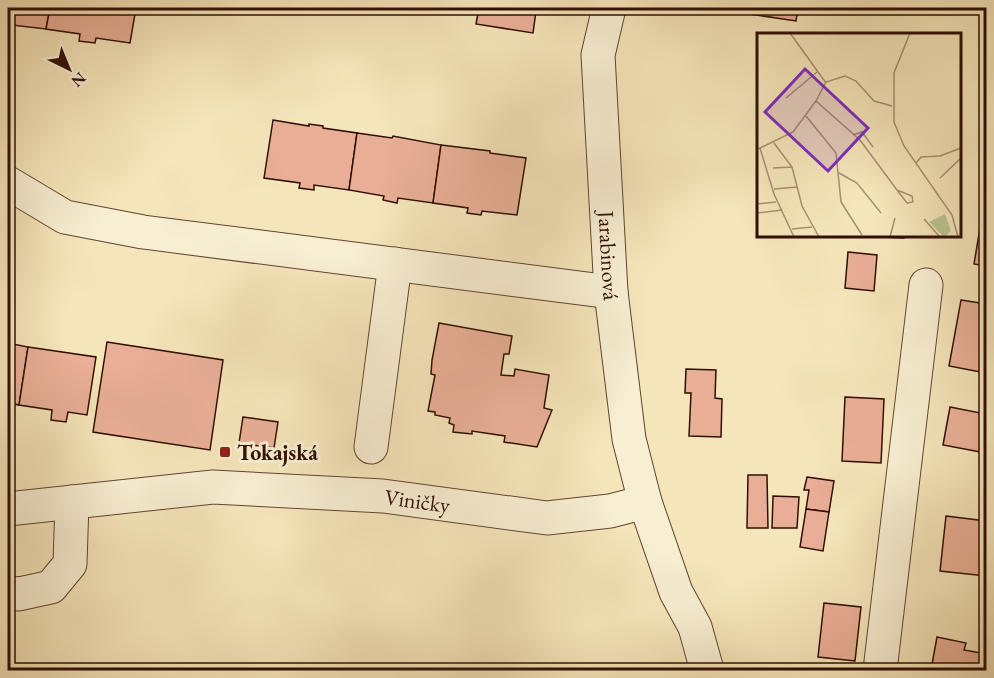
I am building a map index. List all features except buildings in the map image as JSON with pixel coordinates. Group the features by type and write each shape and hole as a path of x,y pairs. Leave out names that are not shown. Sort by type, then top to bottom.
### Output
{"street":[{"name":"Jarabinová","path":"609,8 598,55 610,292 629,439 645,502"},
{"path":"8,183 65,217 143,232 610,292"},
{"path":"371,447 395,264"},
{"path":"880,670 926,285"},
{"name":"Viničky","path":"8,509 213,487 383,496 547,518 610,511 645,502"},
{"path":"8,593 19,594 51,587 70,564 72,502"},
{"path":"645,502 676,592 694,627 707,670"}],"place":[{"name":"Tokajská","path":"225,452"}]}
